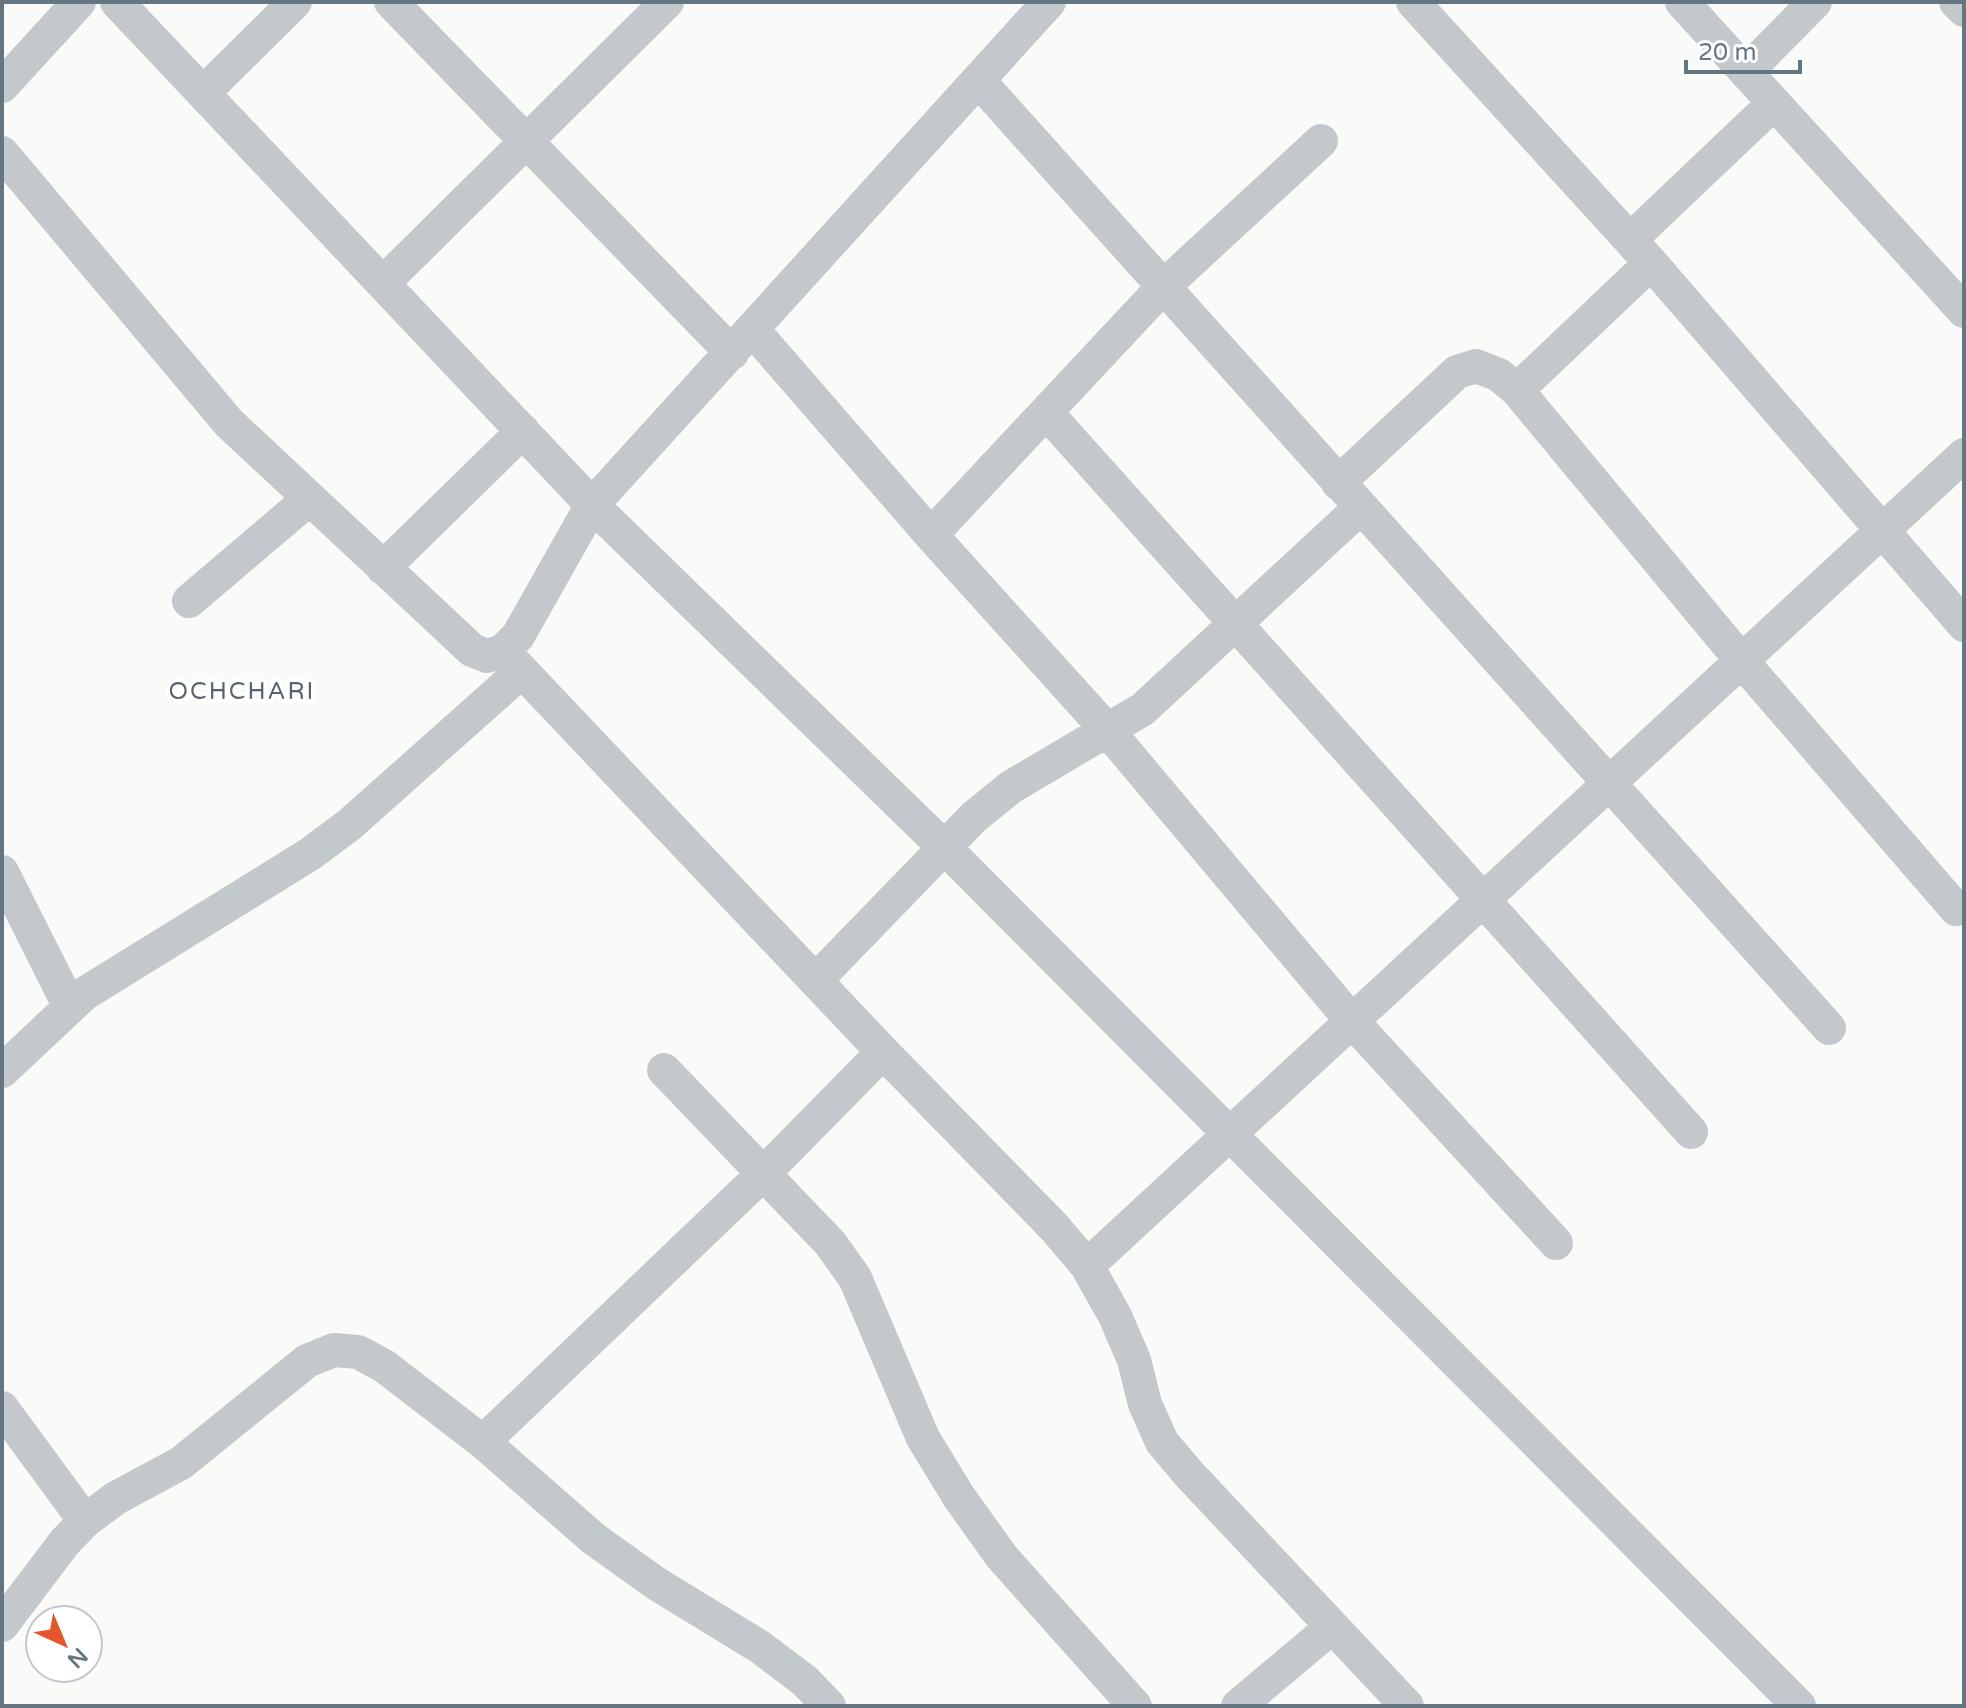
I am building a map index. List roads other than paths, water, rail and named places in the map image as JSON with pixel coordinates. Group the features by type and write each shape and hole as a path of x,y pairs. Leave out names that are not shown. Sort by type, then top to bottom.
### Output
{"street":[{"path":"2,86 79,2"},
{"path":"117,2 592,505 945,848 1799,1706"},
{"path":"203,93 295,2"},
{"path":"391,2 527,141 742,341 931,535 1108,731 1351,1020 1556,1243"},
{"path":"383,283 667,2"},
{"path":"2,1071 70,1007 106,980 310,854 349,825 512,661 518,636 592,505 1049,2"},
{"path":"1413,2 1641,251 1964,625"},
{"path":"1682,2 1964,311"},
{"path":"1746,72 1815,2"},
{"path":"1956,2 1964,10"},
{"path":"979,81 1829,1028"},
{"path":"1517,390 1774,103"},
{"path":"931,535 1163,287 1321,141"},
{"path":"2,153 229,423 472,650 512,661 883,1052 1054,1227 1087,1266 1115,1316 1134,1360 1145,1404 1162,1442 1407,1706"},
{"path":"816,980 974,817 1011,787 1143,709 1236,622 1457,372 1476,366 1499,375 1517,390 1741,660 1956,909"},
{"path":"1046,412 1691,1132"},
{"path":"383,568 523,431"},
{"path":"1087,1266 1964,455"},
{"path":"189,601 309,499"},
{"path":"2,872 70,1007"},
{"path":"483,1442 765,1172 883,1052"},
{"path":"664,1070 830,1243 855,1278 923,1438 959,1497 1002,1557 1135,1706"},
{"path":"2,1625 64,1543 85,1521 116,1498 181,1463 307,1361 334,1350 358,1352 384,1366 483,1442 594,1539 657,1584 760,1647 805,1681 829,1706"},
{"path":"2,1408 85,1521"},
{"path":"1238,1706 1332,1627"}],"district":[{"name":"OCHCHARI","path":"242,691"}]}
